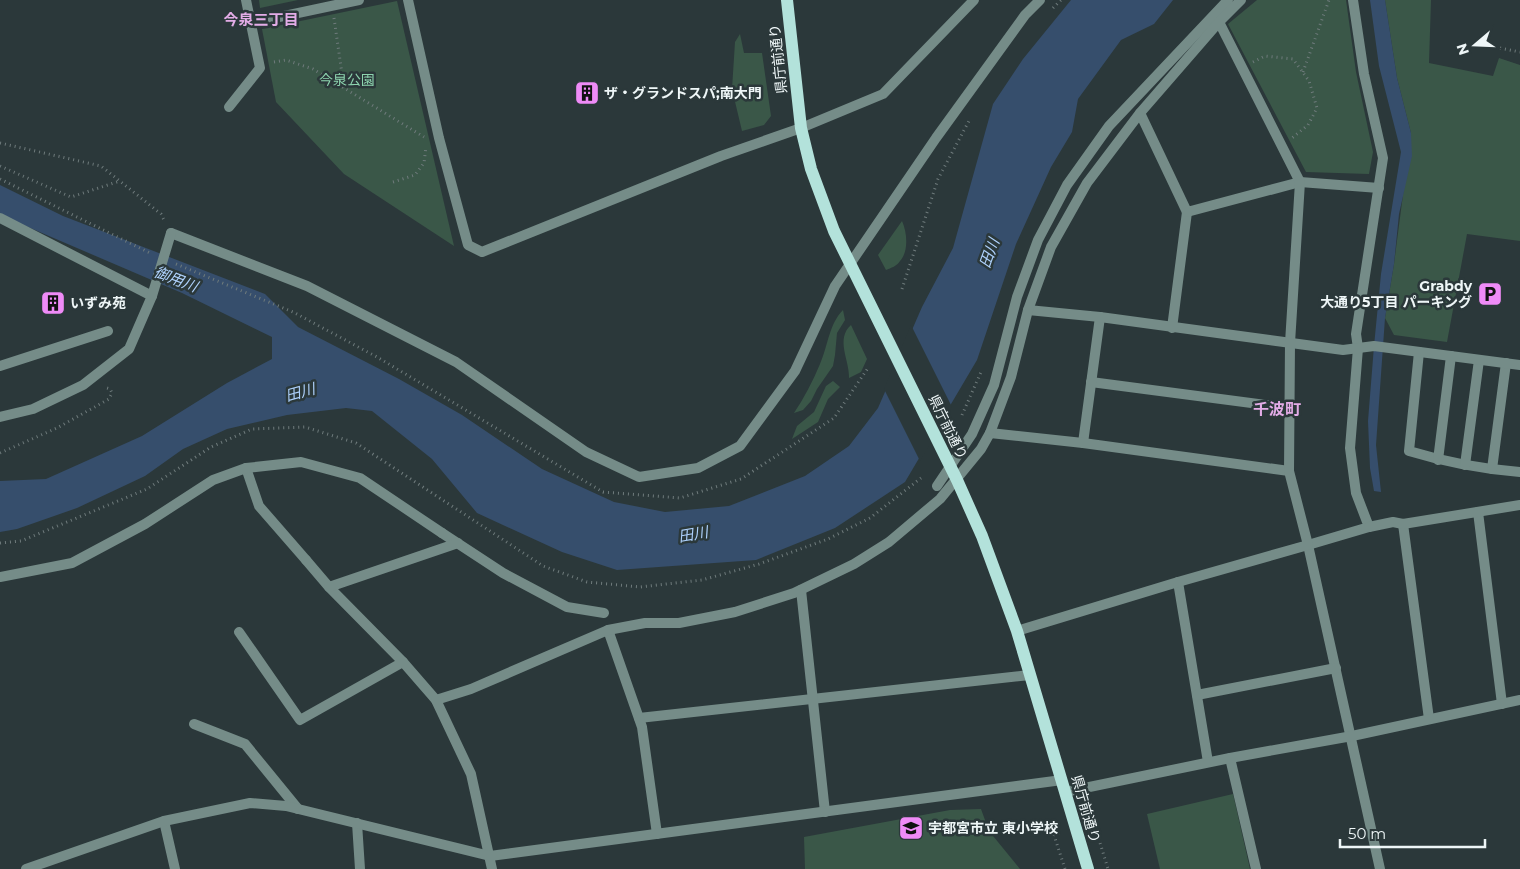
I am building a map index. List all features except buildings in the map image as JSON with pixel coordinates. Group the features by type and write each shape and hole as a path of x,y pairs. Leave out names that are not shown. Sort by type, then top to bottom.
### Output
{"main road":[{"name":"県庁前通り","path":"787,0 801,128 811,169 822,202 834,231 957,480 982,536 1017,631 1088,869"}],"street":[{"path":"229,107 260,68 246,0"},
{"path":"251,23 359,0"},
{"path":"408,0 439,138 468,245 482,252 721,156 801,128 883,94 974,0"},
{"path":"0,417 34,409 83,385 129,348 152,296 171,233 307,286 456,362 586,452 640,477 698,468 740,446 795,370 835,286 853,270 947,123 1026,15 1040,0"},
{"path":"937,486 949,464 972,434 994,385 1017,297 1038,240 1067,185 1109,126 1228,0"},
{"path":"436,700 471,689 608,630 645,623 679,623 735,612 801,590 854,564 889,542 940,499 982,449 990,433 1011,377 1028,310 1051,247 1078,199 1092,176 1140,113 1219,22 1241,0"},
{"path":"1353,0 1364,74 1383,158 1356,334 1358,348 1350,448 1356,493 1369,527"},
{"path":"1219,22 1300,182 1290,343 1289,471 1352,736 1380,869"},
{"path":"1140,113 1187,212 1172,328"},
{"path":"1187,212 1300,182 1379,188"},
{"path":"0,218 152,296"},
{"path":"1028,310 1100,317 1343,350 1374,346 1520,365"},
{"path":"1083,443 1100,317"},
{"path":"0,366 108,331"},
{"path":"1419,352 1409,451 1438,460 1520,472"},
{"path":"1438,460 1451,356"},
{"path":"1465,465 1479,360"},
{"path":"1492,469 1506,363"},
{"path":"1091,382 1289,408"},
{"path":"990,433 1083,443 1289,471"},
{"path":"0,577 72,563 145,524 214,480 246,468 301,462 360,478 503,573 567,607 604,613"},
{"path":"246,468 259,506 329,587 403,662 436,700 471,774 492,869"},
{"path":"1017,631 1369,527 1393,522 1403,524 1520,505"},
{"path":"1478,512 1502,704"},
{"path":"1403,524 1430,719"},
{"path":"329,587 458,543"},
{"path":"1178,582 1208,762"},
{"path":"801,590 825,812"},
{"path":"608,630 642,727 657,834"},
{"path":"239,632 300,720 403,662"},
{"path":"1197,695 1336,668"},
{"path":"639,718 1030,674"},
{"path":"26,869 164,821 250,803 286,806 490,856 825,812 1064,786 1352,736 1520,700"},
{"path":"194,724 245,744 298,809"},
{"path":"1230,758 1256,869"},
{"path":"164,821 175,869"},
{"path":"357,823 360,869"}],"path":[{"path":"1050,11 1061,0"},
{"path":"1303,73 1329,0"},
{"path":"331,6 334,14 344,88"},
{"path":"1500,48 1520,52"},
{"path":"1242,69 1265,56 1293,59 1309,81 1317,108 1308,125 1289,140 1283,150"},
{"path":"259,66 286,60 313,69 429,140 425,150 424,163 415,174 393,182"},
{"path":"902,289 938,179 973,113"},
{"path":"0,143 101,166 161,214 171,233"},
{"path":"0,166 71,197 120,182"},
{"path":"0,179 157,256"},
{"path":"0,453 57,428 108,399 112,393 110,389 101,390"},
{"path":"0,543 21,541 147,489 212,447 252,429 305,427 356,443 543,566 587,582 640,587 702,580 759,564 828,539 870,518 921,478"},
{"path":"1098,822 1094,823 1108,869"},
{"path":"1059,833 1054,835 1066,869"}],"green space":[{"path":"259,0 298,0 260,8"},
{"path":"1257,0 1346,0 1356,72 1373,152 1369,174 1306,172 1228,24"},
{"path":"1385,0 1431,0 1429,63 1493,76 1499,58 1520,65 1520,241 1467,234 1447,342 1394,335 1385,318 1411,133 1397,78"},
{"name":"今泉公園","path":"397,1 454,246 344,174 276,102 262,29"},
{"path":"740,34 744,53 762,53 771,116 764,125 742,131 732,89 735,42"},
{"path":"902,221 906,236 905,252 894,267 886,270 878,255"},
{"path":"843,310 845,320 837,333 833,366 811,401 803,410 794,413 814,377 823,357 832,328"},
{"path":"851,325 867,359 861,372 849,378 844,350 844,337"},
{"path":"833,381 840,387 828,399 818,422 792,439 797,426 814,412 826,386"},
{"path":"1233,794 1250,869 1160,869 1147,814"},
{"path":"981,809 989,831 1020,869 805,869 804,837 950,810"}],"water":[{"path":"1071,0 1173,0 1154,24 1121,40 1078,99 1072,132 1051,167 1016,244 977,360 905,482 835,528 756,560 617,570 562,552 477,513 432,459 372,411 346,408 287,415 227,429 183,449 145,476 77,508 17,529 0,532 0,481 46,479 142,436 227,383 272,359 272,337 182,293 0,215 0,185 63,216 265,294 298,327 399,379 462,415 542,469 614,502 665,512 729,506 805,476 849,446 878,408 922,307 953,248 993,104 1023,59"},
{"path":"1370,0 1385,0 1397,78 1411,133 1412,156 1399,214 1394,264 1385,318 1376,445 1381,492 1374,491 1370,468 1368,421 1381,274 1401,152 1379,66"}],"pier":[{"path":"911,325 952,407 920,461 884,389"}],"place":[{"name":"ザ・グランドスパ;南大門","path":"587,93"},
{"name":"Grabdy 大通り5丁目 パーキング","path":"1490,294"},
{"name":"いずみ苑","path":"53,303"},
{"name":"宇都宮市立 東小学校","path":"911,828"}],"district":[{"name":"今泉三丁目","path":"261,19"},
{"name":"千波町","path":"1277,409"}],"water label":[{"name":"田川","path":"989,253"},
{"name":"御用川","path":"176,279"},
{"name":"田川","path":"300,392"},
{"name":"田川","path":"693,534"}]}
